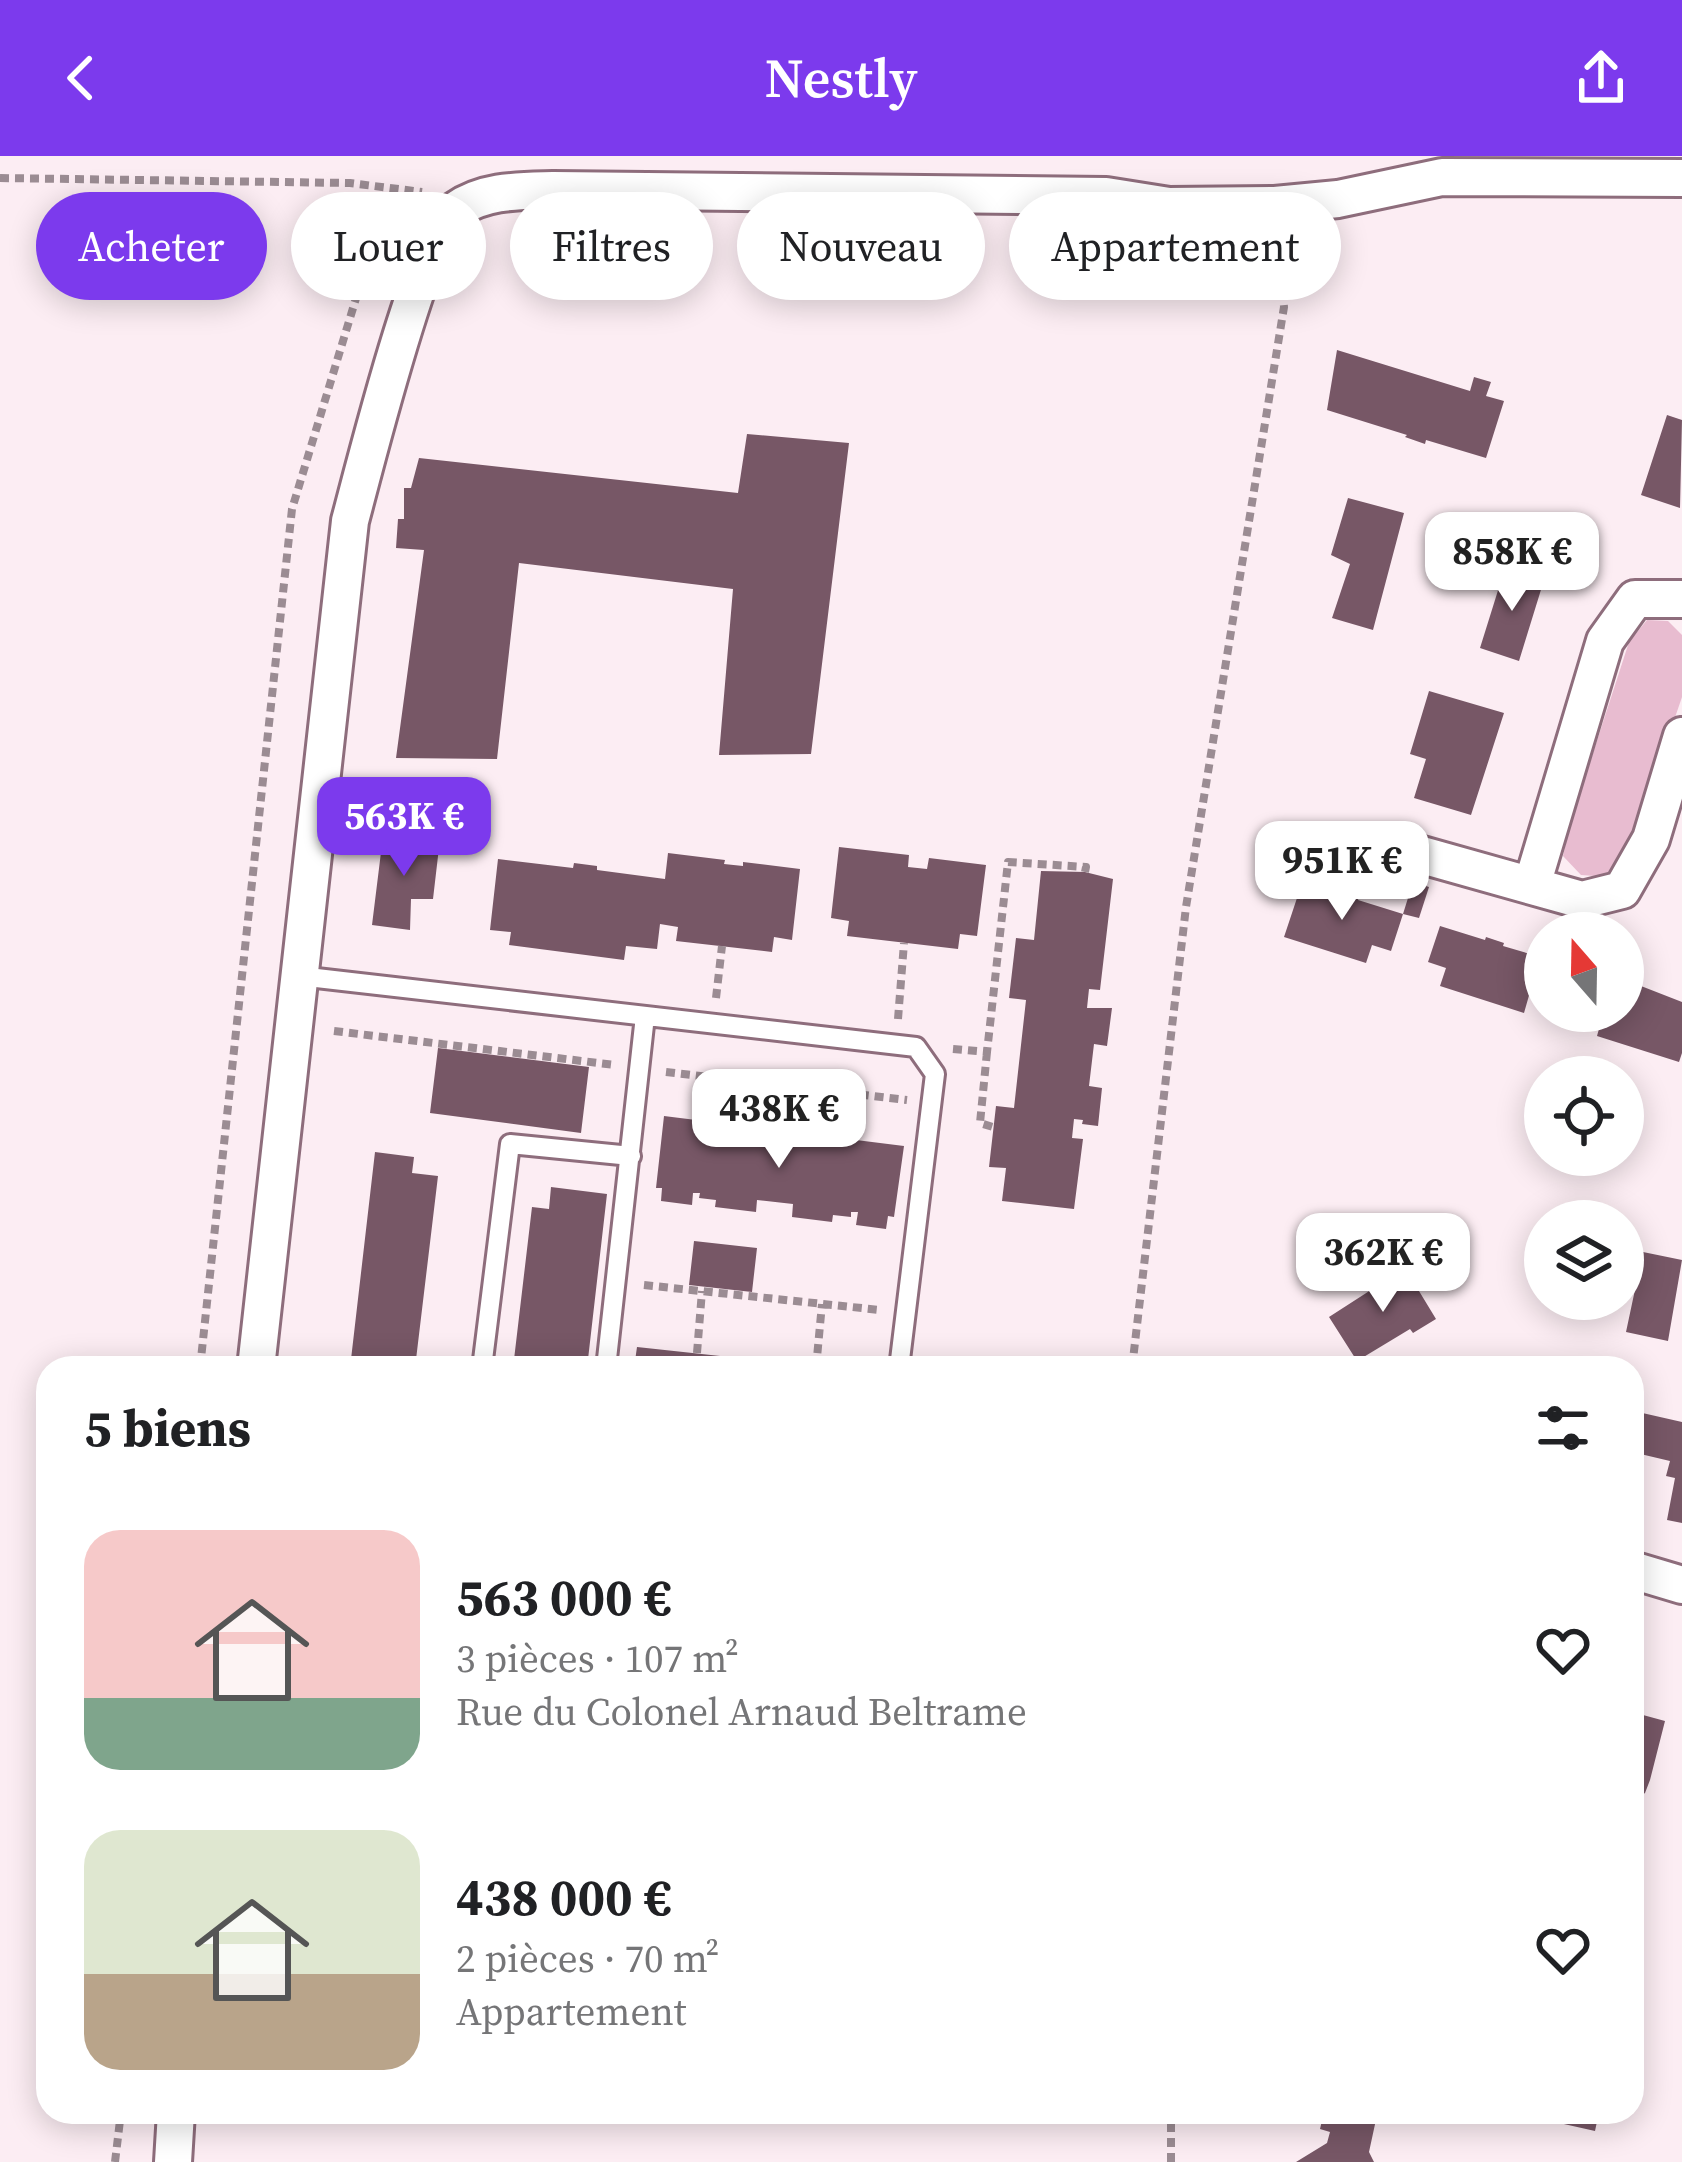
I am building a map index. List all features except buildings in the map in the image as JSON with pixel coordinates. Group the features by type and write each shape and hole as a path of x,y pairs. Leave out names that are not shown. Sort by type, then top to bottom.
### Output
{"street":[{"path":"486,195 540,190 1106,196 1169,206 1233,206 1338,199 1442,177 1682,178"},
{"path":"257,1356 350,521 415,300"},
{"path":"1532,885 1605,641 1635,598 1682,599"},
{"path":"1390,846 1582,900 1622,890 1651,839 1682,736"},
{"path":"1644,1574 1682,1585"},
{"path":"173,2162 175,2124"}],"lane":[{"path":"299,976 906,1045 935,1074 900,1356"},
{"path":"607,1356 645,1016"},
{"path":"484,1356 510,1144 631,1156"}],"path":[{"path":"0,178 350,183 419,192"},
{"path":"1133,1356 1186,907 1283,300"},
{"path":"993,1127 980,1123 1008,862 1086,867 1085,872"},
{"path":"904,943 906,1045 987,1052"},
{"path":"713,1023 722,946"},
{"path":"334,1031 909,1100"},
{"path":"637,1284 888,1311"},
{"path":"697,1353 702,1291"},
{"path":"817,1356 822,1304"},
{"path":"115,2162 120,2124"},
{"path":"1171,2124 1171,2162"}],"shaded area":[{"path":"1647,620 1668,621 1682,635 1682,697 1623,869 1609,877 1581,875 1563,856 1570,824 1629,642"}]}
